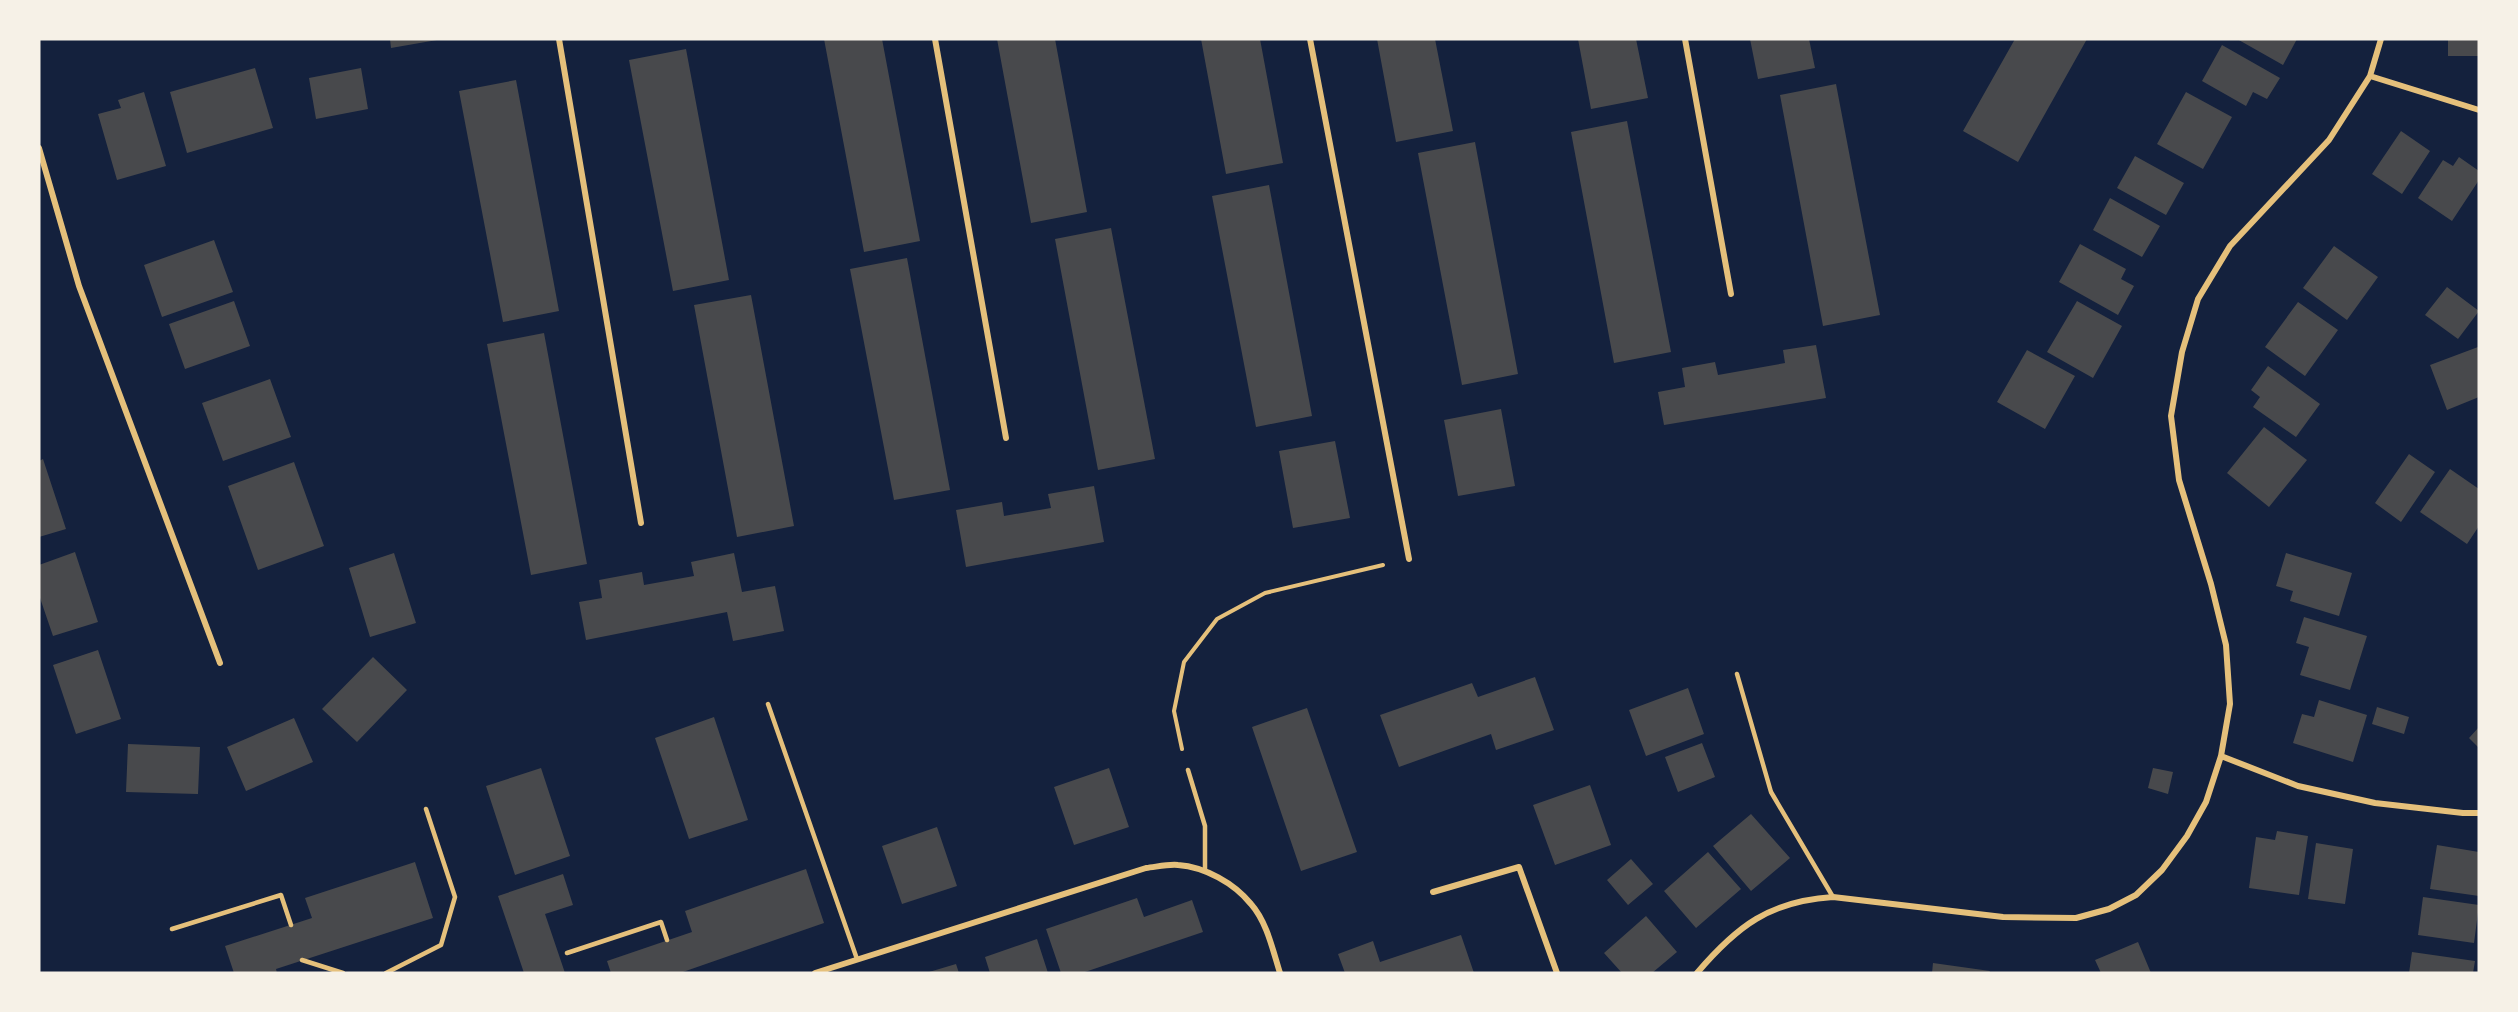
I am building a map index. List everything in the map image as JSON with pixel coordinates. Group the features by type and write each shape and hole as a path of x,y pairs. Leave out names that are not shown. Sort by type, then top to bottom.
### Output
{"street":[{"path":"559,39 641,523"},
{"path":"935,39 1006,438"},
{"path":"1310,39 1409,559"},
{"path":"1685,39 1731,294"},
{"path":"1697,973 1735,932 1768,912 1806,899 1833,897 2036,918 2076,918 2109,909 2136,895 2162,870 2187,836 2206,802 2221,756 2230,704 2226,645 2211,584 2179,480 2171,416 2182,352 2198,299 2230,246 2329,140 2370,76 2381,39"},
{"path":"2370,76 2479,110"},
{"path":"39,148 79,286 220,663"},
{"path":"2221,756 2298,786 2375,802 2479,813"},
{"path":"815,973 1146,868 1177,864 1205,870 1231,885 1252,904 1265,929 1280,973"},
{"path":"1433,892 1519,867 1557,973"}],"lane":[{"path":"1737,674 1771,792 1833,897"},
{"path":"768,704 857,959"},
{"path":"1188,770 1205,826 1205,870"},
{"path":"386,973 441,945 455,897 426,808"},
{"path":"172,930 281,895 291,925"},
{"path":"567,953 661,922 667,940"},
{"path":"302,960 343,973"}],"path":[{"path":"1188,770 1174,711 1184,662 1217,619 1265,592 1409,559"}],"building":[{"path":"390,39 437,39 437,40 391,48"},
{"path":"824,39 882,39 920,241 864,252"},
{"path":"997,39 1055,39 1087,212 1031,223"},
{"path":"1201,39 1260,39 1283,163 1226,174"},
{"path":"1377,39 1435,39 1453,131 1396,142"},
{"path":"1578,39 1636,39 1648,98 1591,109"},
{"path":"1750,39 1809,39 1815,68 1758,79"},
{"path":"2015,39 2087,39 2018,162 1963,131"},
{"path":"2237,39 2297,39 2283,65"},
{"path":"2448,39 2479,39 2479,56 2448,56"},
{"path":"2222,45 2280,78 2267,99 2253,92 2246,106 2202,81"},
{"path":"686,49 729,280 673,291 629,60"},
{"path":"255,68 273,128 187,153 170,92"},
{"path":"361,68 368,109 316,119 309,78"},
{"path":"516,80 559,311 503,322 459,91"},
{"path":"1836,84 1880,315 1823,326 1780,95"},
{"path":"144,92 166,166 117,180 98,114 121,108 118,100"},
{"path":"2186,92 2232,117 2203,169 2157,144"},
{"path":"1627,121 1671,352 1614,363 1571,132"},
{"path":"2401,131 2430,151 2402,194 2372,174"},
{"path":"1475,142 1518,374 1462,385 1418,153"},
{"path":"2135,156 2184,183 2166,215 2117,188"},
{"path":"2459,157 2479,171 2479,180 2452,221 2418,198 2443,160 2453,166"},
{"path":"1269,185 1312,416 1256,427 1212,196"},
{"path":"2110,198 2160,226 2142,257 2093,230"},
{"path":"1111,228 1155,459 1098,470 1055,239"},
{"path":"214,240 233,292 162,317 144,265"},
{"path":"2080,244 2126,269 2121,279 2134,286 2118,315 2059,282"},
{"path":"2334,246 2378,277 2347,320 2303,288"},
{"path":"907,258 950,490 894,500 850,269"},
{"path":"2447,287 2479,311 2458,339 2425,315"},
{"path":"751,295 794,526 737,537 694,305"},
{"path":"234,301 250,346 185,369 169,324"},
{"path":"2077,301 2122,326 2093,378 2047,352"},
{"path":"2298,302 2338,330 2305,376 2265,347"},
{"path":"544,333 587,564 531,575 487,344"},
{"path":"1816,345 1826,398 1664,425 1658,392 1685,387 1682,368 1715,362 1718,375 1785,363 1783,350"},
{"path":"2478,347 2479,397 2447,410 2430,365"},
{"path":"2027,350 2075,376 2045,429 1997,402"},
{"path":"2268,366 2320,404 2296,437 2253,407 2260,397 2251,390"},
{"path":"270,379 291,437 223,461 202,403"},
{"path":"1501,409 1515,486 1458,496 1444,420"},
{"path":"2264,427 2307,460 2269,507 2227,473"},
{"path":"1335,441 1350,518 1293,528 1279,451"},
{"path":"2409,454 2435,472 2401,522 2375,503"},
{"path":"43,459 66,529 39,537 39,461"},
{"path":"294,462 324,546 258,570 228,486"},
{"path":"2450,469 2479,489 2479,526 2467,544 2420,512"},
{"path":"1094,486 1104,542 966,567 956,510 1002,502 1004,516 1051,508 1048,494"},
{"path":"75,552 98,622 53,636 39,595 39,565"},
{"path":"394,553 416,623 370,637 349,568"},
{"path":"734,553 742,592 775,586 784,631 733,641 727,612 586,640 579,602 602,598 599,580 642,572 644,585 694,576 691,562"},
{"path":"2286,553 2352,573 2339,616 2290,601 2293,591 2276,586"},
{"path":"2304,617 2367,636 2350,690 2300,675 2309,647 2296,643"},
{"path":"98,650 121,719 76,734 53,665"},
{"path":"373,657 407,690 357,742 322,709"},
{"path":"1535,677 1554,730 1496,750 1491,734 1399,767 1380,715 1472,683 1478,697"},
{"path":"1688,688 1704,734 1646,756 1629,710"},
{"path":"2319,700 2367,715 2353,762 2293,743 2302,714 2314,717"},
{"path":"2377,707 2409,717 2404,734 2372,724"},
{"path":"1307,708 1357,852 1301,871 1252,727"},
{"path":"714,717 748,820 689,839 655,738"},
{"path":"294,718 313,762 246,791 227,747"},
{"path":"2479,727 2479,748 2469,738"},
{"path":"1702,743 1715,777 1678,792 1665,757"},
{"path":"128,744 200,747 198,794 126,792"},
{"path":"541,768 570,856 515,875 486,786"},
{"path":"1109,768 1129,827 1074,845 1054,787"},
{"path":"2153,768 2173,772 2168,794 2148,788"},
{"path":"1590,785 1611,845 1555,865 1533,805"},
{"path":"1751,814 1790,858 1751,891 1713,846"},
{"path":"937,827 957,886 902,904 882,846"},
{"path":"2277,831 2308,836 2299,895 2249,888 2256,837 2275,840"},
{"path":"2316,843 2353,849 2345,904 2308,899"},
{"path":"2437,845 2479,852 2479,896 2430,889"},
{"path":"1708,852 1741,889 1696,928 1664,891"},
{"path":"1631,859 1653,884 1628,905 1607,880"},
{"path":"415,862 433,918 276,969 277,973 234,973 225,946 312,918 305,898"},
{"path":"806,869 824,923 680,973 611,973 607,961 692,932 685,911"},
{"path":"563,874 573,905 545,914 565,973 524,973 498,896"},
{"path":"2423,897 2479,905 2474,943 2418,935"},
{"path":"1137,898 1144,917 1192,900 1203,932 1082,973 1061,973 1046,929"},
{"path":"1646,916 1677,952 1652,973 1622,973 1604,953"},
{"path":"1461,935 1474,973 1345,973 1338,954 1373,941 1380,962"},
{"path":"1037,939 1048,973 990,973 985,957"},
{"path":"2138,942 2151,973 2101,973 2095,960"},
{"path":"2412,952 2475,961 2473,973 2409,973"},
{"path":"1933,963 1990,971 1989,973 1932,973"},
{"path":"956,964 959,973 929,973 929,972"}]}
